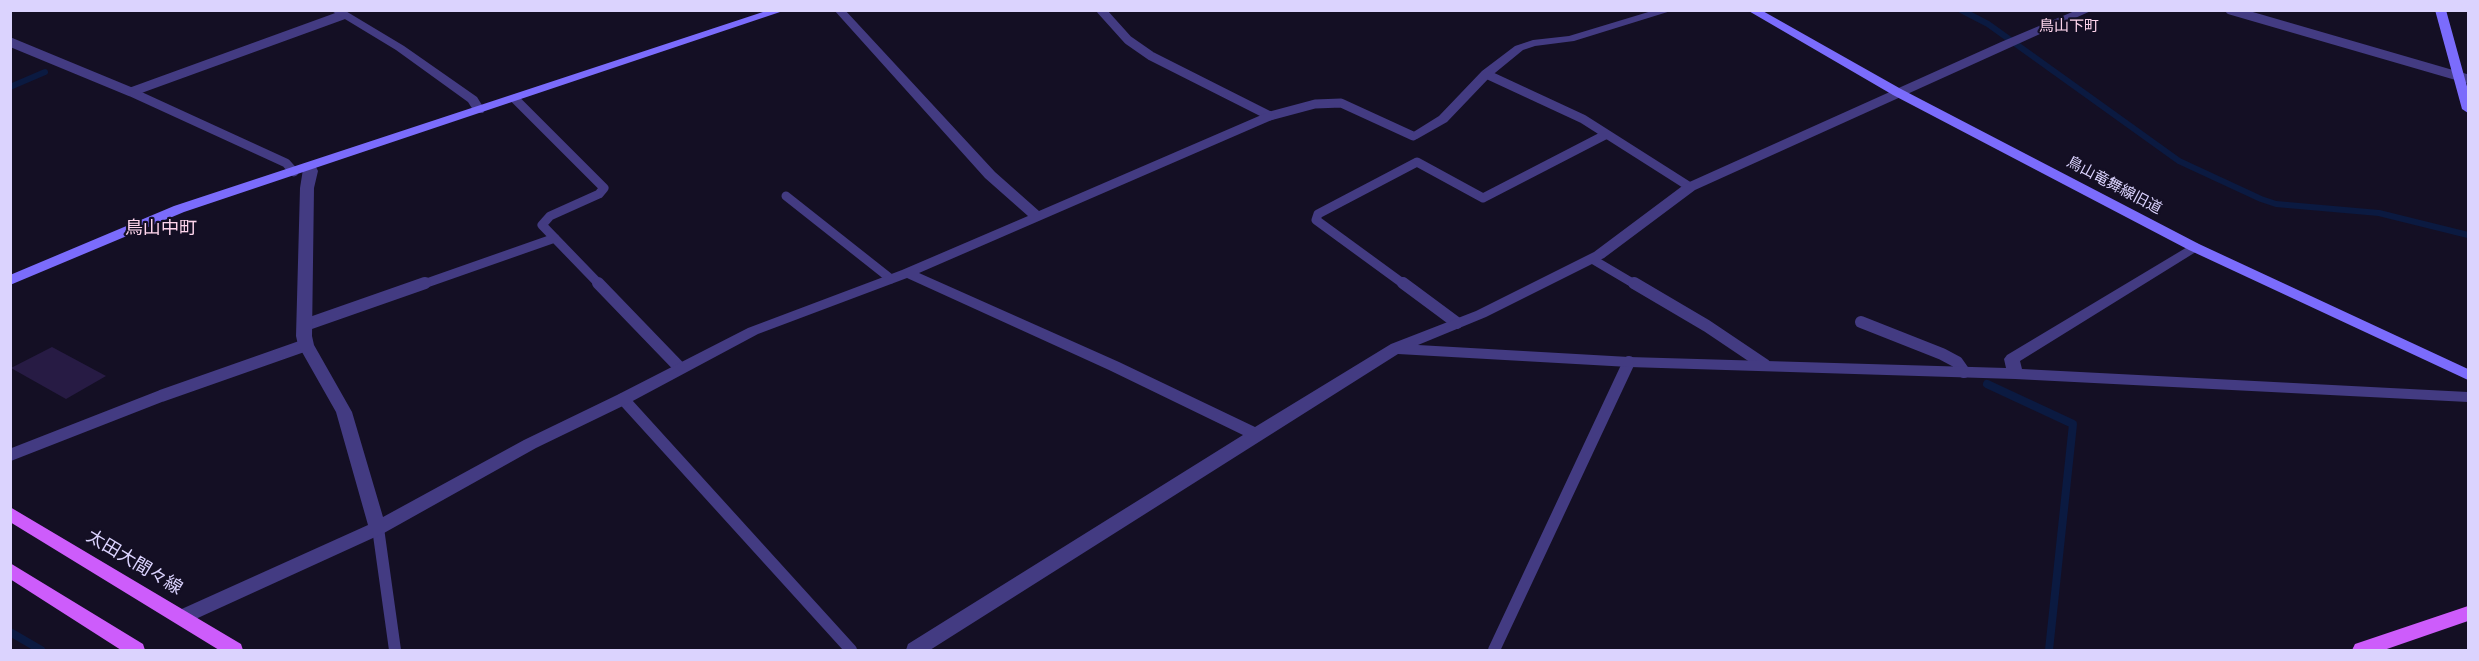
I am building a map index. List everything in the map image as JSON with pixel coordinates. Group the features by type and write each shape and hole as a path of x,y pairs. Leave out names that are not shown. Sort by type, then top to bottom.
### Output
{"main road":[{"name":"太田大間々線","path":"10,513 234,651"},
{"path":"10,570 136,651"},
{"path":"2362,651 2469,614"}],"street":[{"path":"10,281 179,209 781,10"},
{"path":"839,10 990,175 1036,216"},
{"path":"1413,136 1443,119 1486,74 1519,48 1533,43 1570,39 1669,10"},
{"name":"鳥山竜舞線旧道","path":"1752,10 1897,92 2194,247 2469,375"},
{"path":"915,651 1256,434 1396,348 1533,290 1592,259 1690,187 1897,92 2088,10"},
{"path":"2440,10 2464,78 2469,110"},
{"path":"337,12 409,55 473,100 478,110"},
{"path":"182,617 378,528 530,444 623,399 753,331 907,273 1270,116"},
{"path":"309,166 311,171 307,188 306,345 344,412 378,528"},
{"path":"2015,374 2012,359 2194,247"},
{"path":"907,273 1103,361 1256,434"},
{"path":"1396,348 1629,362 2015,374 2469,397"}],"lane":[{"path":"1101,10 1128,40 1151,56 1270,116 1315,104 1341,103 1413,136"},
{"path":"2230,10 2464,78"},
{"path":"131,92 337,12"},
{"path":"10,42 131,92 286,164 294,172"},
{"path":"1486,74 1583,119 1690,187"},
{"path":"514,99 604,188 599,194 549,216 542,225 680,368"},
{"path":"1457,323 1316,220 1318,214 1417,162 1483,198 1605,135"},
{"path":"786,196 891,279"},
{"path":"305,325 555,238"},
{"path":"1592,259 1641,286 1765,365"},
{"path":"1861,322 1942,354 1958,362 1964,372"},
{"path":"10,455 161,396 306,345"},
{"path":"1494,651 1629,362"},
{"path":"623,399 851,651"},
{"path":"378,528 395,651"}],"building":[{"path":"52,347 106,376 66,399 11,368"}],"waterway":[{"path":"1961,10 1988,24 2179,161 2261,199 2276,204 2379,213 2468,235"},
{"path":"10,87 45,72"},
{"path":"1987,384 2073,424 2049,650"},
{"path":"10,632 41,650"}],"district":[{"name":"鳥山下町","path":"2069,27"},
{"name":"鳥山中町","path":"161,229"}]}
